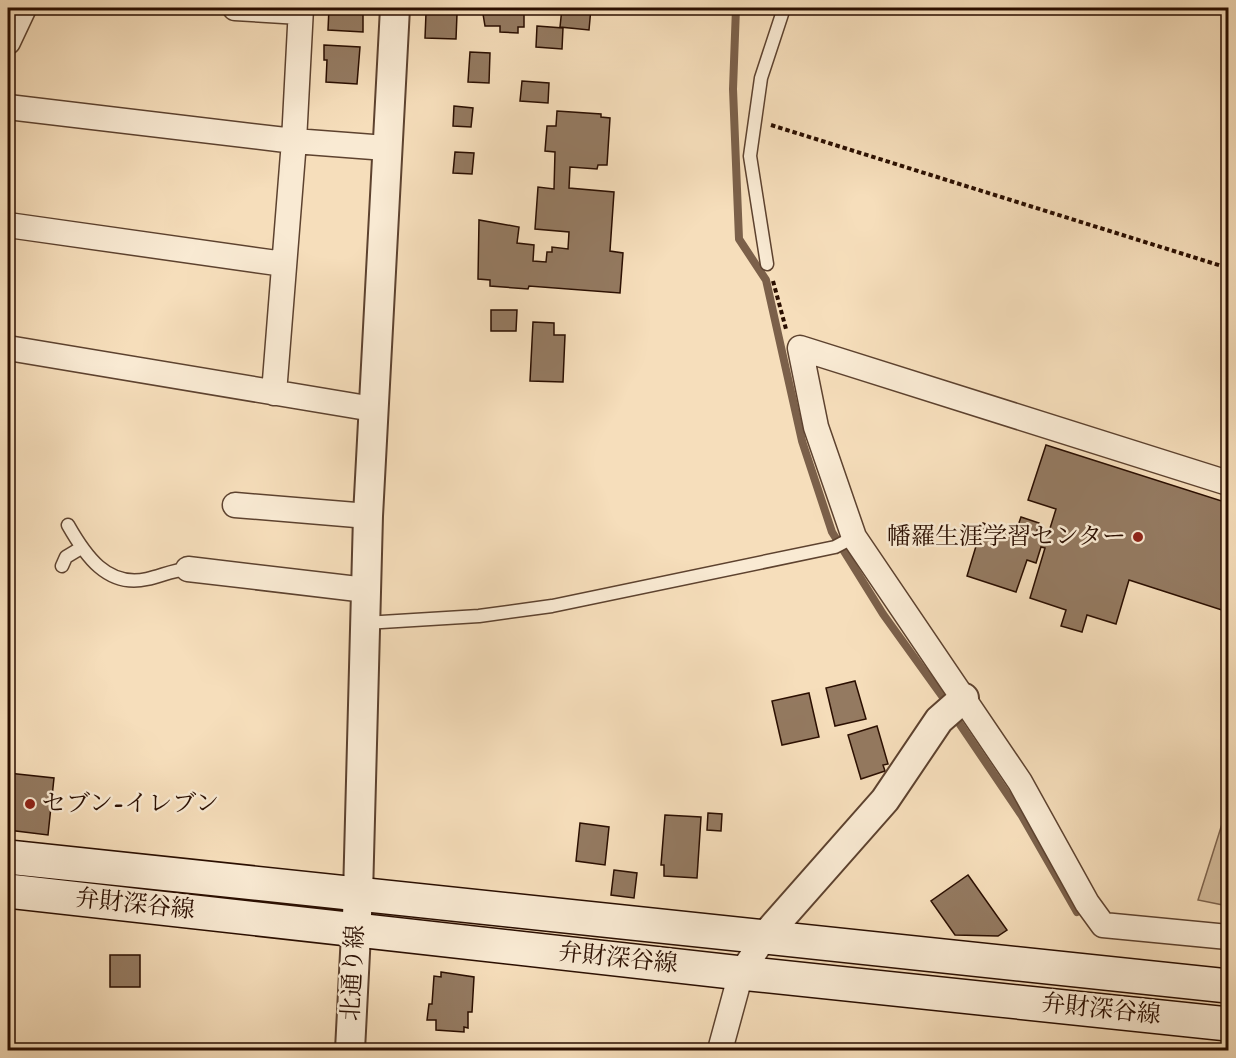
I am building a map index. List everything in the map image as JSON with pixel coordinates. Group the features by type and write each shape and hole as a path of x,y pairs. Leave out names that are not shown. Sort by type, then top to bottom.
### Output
{"main road":[{"name":"弁財深谷線","path":"8,857 358,895 766,935 1228,986"},
{"name":"弁財深谷線","path":"8,891 741,973 1228,1024"}],"street":[{"path":"8,42 24,8"},
{"path":"234,8 301,10 294,141 274,393"},
{"name":"北通り線","path":"350,1050 358,895 368,516 395,8"},
{"path":"8,107 294,141 386,148"},
{"path":"8,225 284,264"},
{"path":"8,348 373,409"},
{"path":"1228,483 800,348 816,427 844,542 964,698 1020,782 1087,903 1103,925 1228,937"},
{"path":"235,505 368,516"},
{"path":"188,569 366,590"},
{"path":"720,1050 741,973 766,935 885,800 939,720 964,698"}],"lane":[{"path":"767,264 750,156 761,78 784,8"},
{"path":"68,525 81,548 96,566 110,575 126,580 144,580 176,570 188,569"},
{"path":"365,623 479,616 552,606 844,542"},
{"path":"62,566 73,550 81,548"}],"path":[{"path":"755,120 1228,268"},
{"path":"767,264 787,334 800,348"}],"shaded area":[{"path":"1228,805 1228,906 1198,900"}],"building":[{"path":"329,8 363,8 363,32 328,30"},
{"path":"482,8 524,8 524,27 518,27 518,33 500,32 500,26 485,26"},
{"path":"562,8 591,8 589,30 560,27"},
{"path":"426,13 457,14 456,39 425,38"},
{"path":"537,26 563,28 562,49 536,47"},
{"path":"324,45 360,47 357,84 326,82 327,60 324,60"},
{"path":"470,52 490,53 489,83 468,82"},
{"path":"522,81 549,83 548,103 520,101"},
{"path":"454,106 473,108 471,127 453,126"},
{"path":"557,111 601,114 601,117 610,118 607,165 598,165 597,169 570,167 569,188 614,192 610,251 623,253 620,293 529,286 528,289 490,286 490,280 478,279 479,220 519,227 517,243 534,245 533,261 546,262 547,252 552,252 552,247 568,249 569,232 535,229 538,187 554,189 555,152 545,151 547,126 556,126"},
{"path":"455,152 474,153 472,174 453,173"},
{"path":"491,310 517,310 516,331 491,331"},
{"path":"533,322 554,323 554,335 565,335 563,382 530,381"},
{"name":"幡羅生涯学習センター","path":"1046,445 1228,503 1228,612 1129,580 1116,624 1087,615 1082,632 1061,626 1066,610 1030,598 1045,548 1041,547 1036,563 1027,560 1016,592 967,576 983,523 1015,534 1021,517 1039,523 1036,535 1047,538 1056,509 1028,500"},
{"path":"855,681 866,719 835,726 826,688"},
{"path":"809,693 819,737 782,745 772,701"},
{"path":"877,726 888,764 883,765 885,771 861,779 848,735"},
{"name":"セブン-イレブン","path":"8,773 54,778 48,835 8,830"},
{"path":"708,813 722,814 721,831 707,830"},
{"path":"665,815 701,817 697,878 664,876 664,865 661,865"},
{"path":"580,823 609,827 605,865 576,861"},
{"path":"614,870 637,873 634,898 611,895"},
{"path":"968,875 1007,930 998,936 955,935 931,901"},
{"path":"110,955 140,955 140,987 110,987"},
{"path":"441,972 474,977 472,1012 468,1012 468,1028 464,1027 464,1032 436,1030 436,1020 427,1020 429,1004 432,1004 434,976 441,977"}],"waterway":[{"path":"736,8 733,89 739,239 766,280 802,441 832,532 883,614 942,696"},
{"path":"959,723 1022,816 1077,912"}],"place":[{"name":"幡羅生涯学習センター","path":"1138,537"},
{"name":"セブン-イレブン","path":"30,804"}]}
